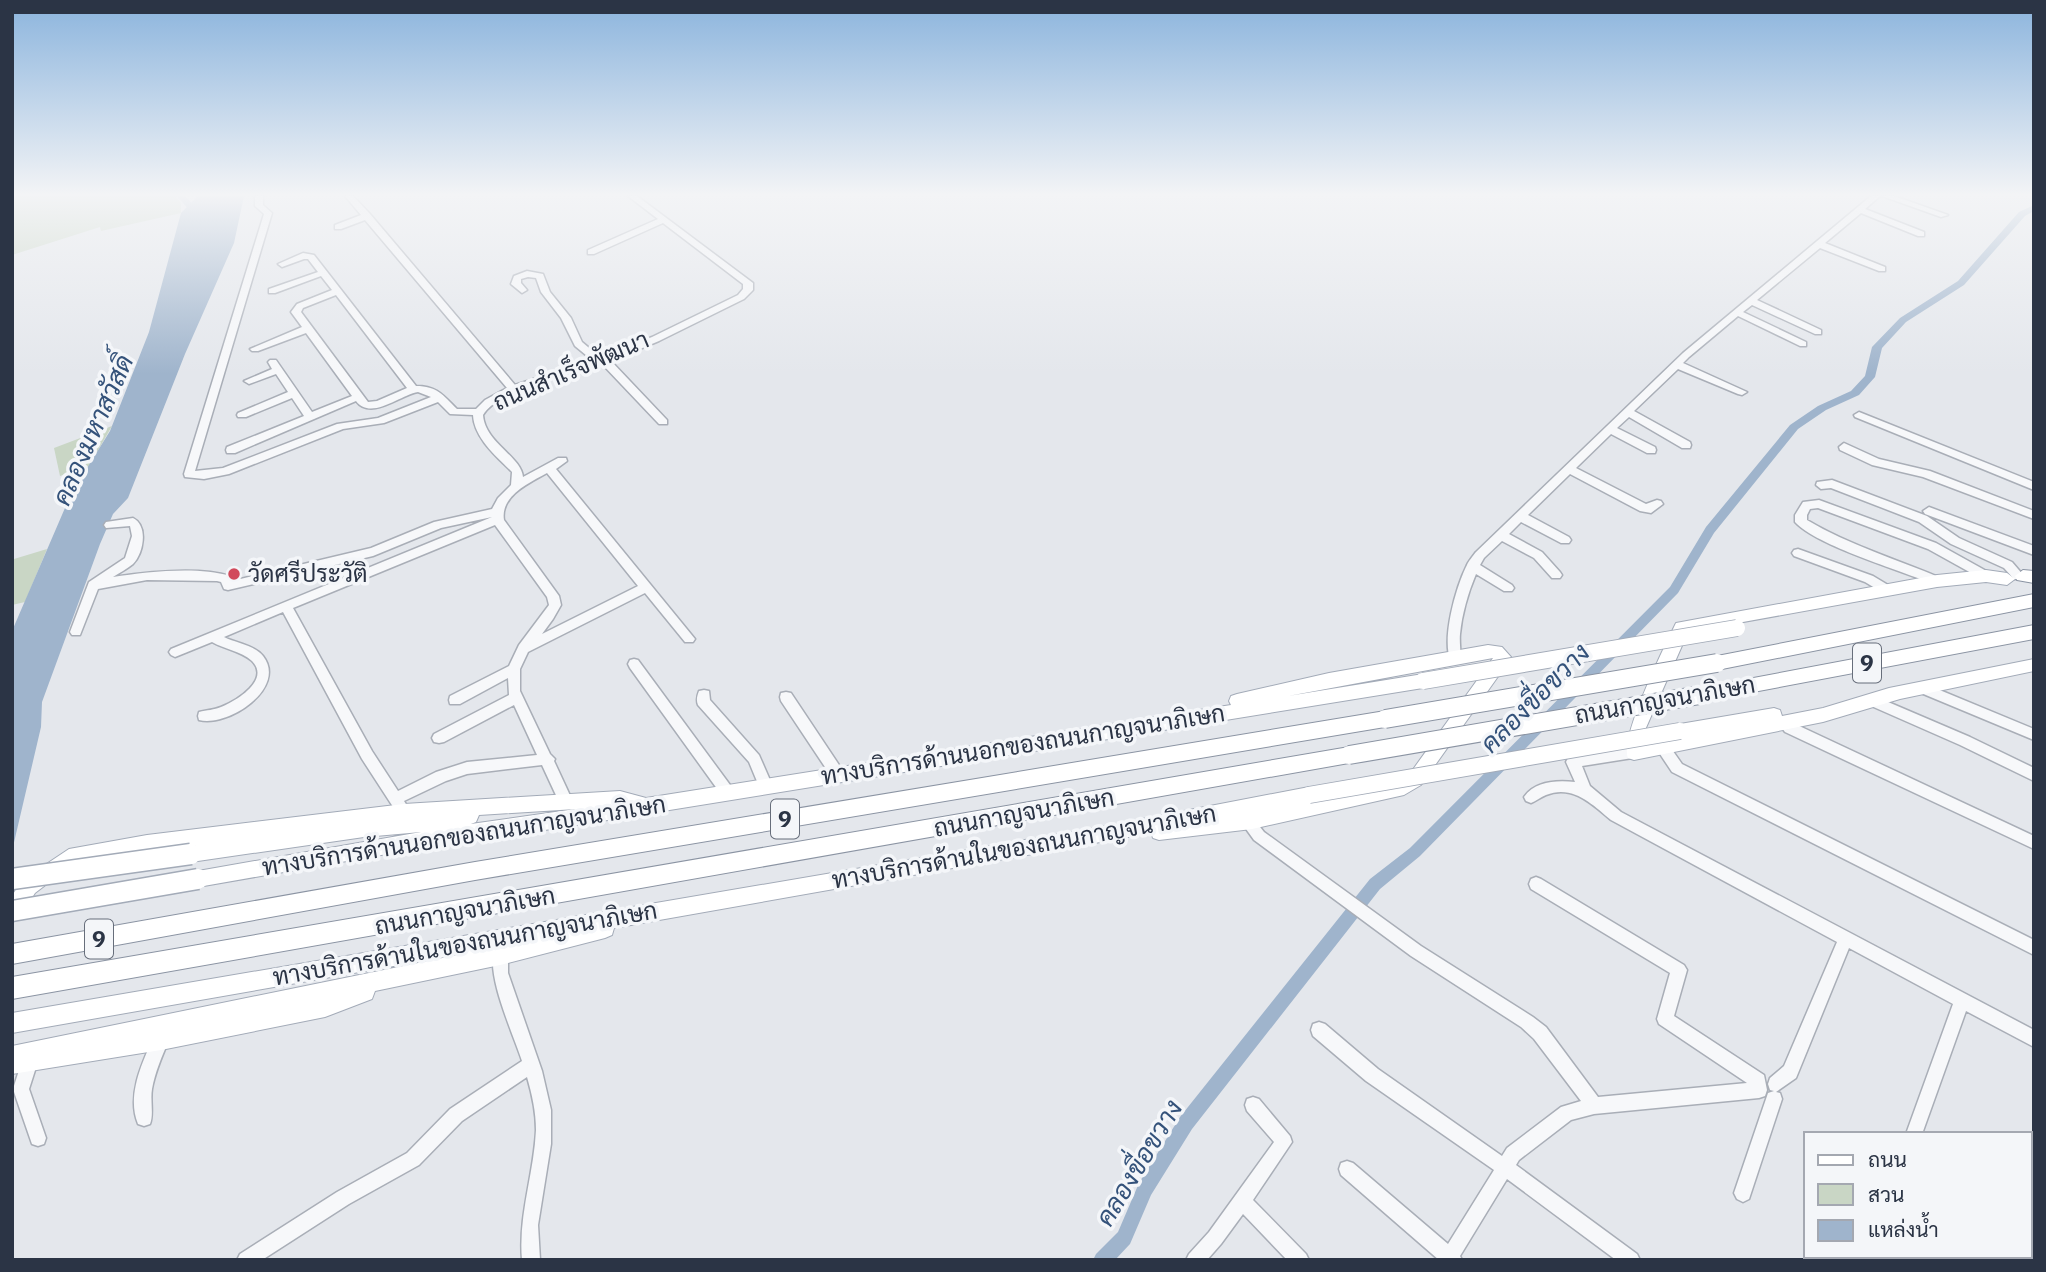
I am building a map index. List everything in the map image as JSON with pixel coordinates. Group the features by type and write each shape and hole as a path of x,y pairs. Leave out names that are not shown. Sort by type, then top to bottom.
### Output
{"highway":[{"name":"ถนนกาญจนาภิเษก","path":"12,954 475,871 1717,663 2034,600"},
{"name":"ถนนกาญจนาภิเษก","path":"12,988 1700,695 2034,632"}],"main road":[{"path":"1899,693 1785,723 1634,753 1637,730 1682,627 1937,581 1986,576 2023,576"},
{"name":"ทางบริการด้านนอกของถนนกาญจนาภิเษก","path":"12,912 467,832 766,787 1423,681 2023,576"},
{"path":"1101,835 1200,830 1404,787 1415,780 1503,657 1494,650 1266,694 1150,725"},
{"name":"ทางบริการด้านในของถนนกาญจนาภิเษก","path":"12,1023 170,995 419,962 649,913 1899,693 2034,665"},
{"path":"12,912 28,887 69,857 147,843 400,805 503,808 620,799 657,804"},
{"path":"12,879 340,832 446,822 503,808"},
{"path":"18,1061 156,1034 325,1007 419,962 470,961 500,956 581,937 649,913"}],"street":[{"path":"255,255 189,474 204,475 225,471 341,426 380,421 441,397"},
{"path":"400,255 513,389"},
{"name":"ถนนสำเร็จพัฒนา","path":"519,484 517,471 485,435 478,419 479,412 487,403 513,389 602,360 741,297 748,290 748,283 711,255"},
{"path":"1455,659 1452,647 1467,576 1472,566 1686,355 1805,255"},
{"path":"1847,255 1882,269"},
{"path":"282,264 308,256 412,388"},
{"path":"272,291 321,273"},
{"path":"522,290 516,284 517,278 527,274 540,276 546,292 566,318 578,344 602,360 663,422"},
{"path":"337,292 296,309 296,312 358,397 369,406 412,388 438,393 454,412 479,412"},
{"path":"1752,301 1818,332"},
{"path":"1738,313 1803,344"},
{"path":"255,349 307,328"},
{"path":"1678,365 1742,392"},
{"path":"249,382 275,366 310,417"},
{"path":"242,415 294,393"},
{"path":"231,450 358,397"},
{"path":"1628,412 1686,445"},
{"path":"1859,415 2034,486"},
{"path":"1610,429 1651,450"},
{"path":"1844,447 1876,462 1926,474 2034,515"},
{"path":"562,461 519,484 498,505 496,515 553,596 555,605 550,615 523,648 513,669 514,691 566,802"},
{"path":"549,468 689,639"},
{"path":"1570,469 1644,508 1651,509 1657,505"},
{"path":"1821,485 1832,484 1923,519 1955,541 2007,565 2023,576"},
{"path":"1937,581 1903,565 1825,537 1801,522 1801,515 1807,505 1830,507 1932,546 1986,576"},
{"path":"1929,511 2034,551"},
{"path":"93,585 147,576 216,577 226,579 228,586 373,552 438,525 496,515"},
{"path":"175,652 286,607 496,515"},
{"path":"1520,516 1565,540"},
{"path":"76,632 93,585 130,560 138,536 133,522 110,525"},
{"path":"1501,535 1538,555 1556,575"},
{"path":"1798,553 1869,579 1889,590"},
{"path":"1472,566 1507,588"},
{"path":"523,648 528,648 646,587"},
{"path":"286,607 367,755 400,805 455,771 548,759"},
{"path":"204,716 222,712 254,695 261,686 263,673 263,666 257,657 240,647 223,644 215,637"},
{"path":"634,664 728,793"},
{"path":"454,700 513,669"},
{"path":"1925,688 2034,735"},
{"path":"704,695 704,701 754,760 766,787"},
{"path":"439,737 517,696"},
{"path":"786,697 838,775"},
{"path":"1874,701 2034,775"},
{"path":"1785,723 1790,728 2034,843"},
{"path":"1662,748 1677,768 2034,948"},
{"path":"1634,753 1573,762 1586,790 1616,816 2034,1039"},
{"path":"1531,797 1543,788 1559,785 1586,790"},
{"path":"1248,822 1259,836 1378,923 1540,1033 1594,1106"},
{"path":"1536,884 1679,970 1665,1019 1767,1088"},
{"path":"1347,1169 1450,1259 1503,1166 1513,1154 1567,1113 1594,1106 1767,1088 1790,1072 1846,937"},
{"path":"500,956 500,972 542,1104 544,1129 528,1218 531,1260"},
{"path":"1915,1132 1962,1000"},
{"path":"1319,1030 1372,1075 1631,1260"},
{"path":"144,1118 141,1106 143,1091 156,1034"},
{"path":"18,1061 22,1090 38,1138"},
{"path":"246,1260 343,1198 413,1159 456,1115 530,1065"},
{"path":"1743,1193 1767,1088"},
{"path":"1195,1260 1284,1142 1253,1105"},
{"path":"1242,1201 1300,1260"}],"green space":[{"path":"112,426 89,466 60,476 54,448"},
{"path":"47,549 25,602 12,605 12,552 14,559"}],"water":[{"path":"170,255 229,255 185,354 128,498 113,514 100,544 42,702 41,727 12,851 12,631 71,494 110,431 149,332"}],"waterway":[{"name":"คลองขื่อขวาง","path":"1102,1260 1124,1238 1145,1189 1186,1123 1375,884 1415,852 1674,590 1710,530 1794,427 1822,408 1855,393 1870,377 1877,347 1903,320 1961,283 1985,255"}],"place":[{"name":"วัดศรีประวัติ","path":"234,574"}],"water label":[{"name":"คลองมหาสวัสดิ์","path":"93,430"}]}
